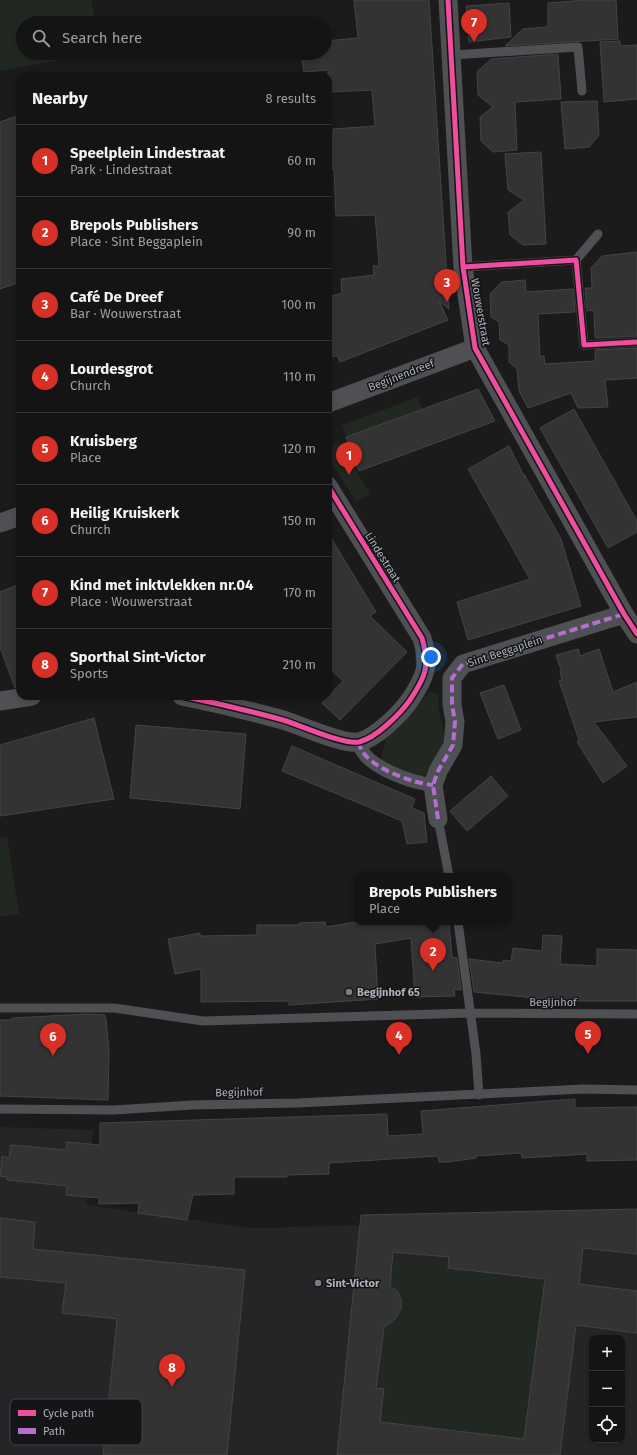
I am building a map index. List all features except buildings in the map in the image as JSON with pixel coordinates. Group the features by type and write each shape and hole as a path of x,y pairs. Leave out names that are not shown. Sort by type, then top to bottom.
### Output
{"street":[{"name":"Wouwerstraat","path":"448,0 463,267 475,348 624,614 637,634"},
{"name":"Begijnendreef","path":"332,402 475,348"},
{"name":"Lindestraat","path":"332,493 422,638 427,655 427,668 423,680 407,703 386,725 371,737 358,742"},
{"path":"0,523 16,517"},
{"name":"Sint Beggaplein","path":"433,785 438,771 453,745 454,722 452,678 463,664 624,614"},
{"path":"0,701 16,698"},
{"path":"199,700 283,720 331,737 358,742 365,755 377,765 419,783 433,785 438,819"}],"lane":[{"path":"452,55 578,46 582,91"},
{"path":"598,234 576,260 584,345 637,342"},
{"path":"463,267 576,260"},
{"path":"438,819 449,873"},
{"path":"458,925 476,1054 479,1095"},
{"name":"Begijnhof","path":"0,1008 114,1008 203,1021 470,1013 637,1014"},
{"name":"Begijnhof","path":"0,1109 114,1110 192,1105 298,1103 583,1089 637,1090"}],"shaded area":[{"path":"0,0 91,0 94,16 16,16 16,60 60,60 0,71"},
{"path":"418,397 422,409 346,437 342,425"},
{"path":"339,442 370,494 356,502 332,463 332,446"},
{"path":"430,692 436,693 438,697 444,738 438,753 423,780 380,762 387,735"},
{"path":"7,837 19,914 0,917 0,838"},
{"name":"Sint-Victor","path":"0,1127 93,1130 86,1205 250,1228 637,1218 637,1455 0,1455"},
{"path":"393,1258 446,1261 443,1270 545,1280 524,1439 380,1422 384,1389 376,1388 385,1321 392,1321 401,1308 398,1294 390,1287"}],"marked path":[{"path":"438,819 433,785 438,771 453,745 455,722 452,704 452,678 463,664 624,614"},
{"path":"358,742 365,754 380,767 407,779 433,785"}],"cycle path":[{"path":"448,0 463,267 475,348 624,614 637,634"},
{"path":"463,267 576,260 584,345 637,342"},
{"path":"201,700 283,720 332,738 352,742 366,740 380,731 410,700 420,684 425,670 426,656 422,638 332,492"}],"place":[{"name":"Kind met inktvlekken nr.04","path":"474,42"},
{"name":"Café De Dreef","path":"447,302"},
{"name":"Speelplein Lindestraat","path":"349,475"},
{"name":"Brepols Publishers","path":"433,971"},
{"name":"Begijnhof 65","path":"349,992"},
{"name":"Kruisberg","path":"588,1054"},
{"name":"Lourdesgrot","path":"399,1055"},
{"name":"Heilig Kruiskerk","path":"53,1056"},
{"name":"Sint-Victor","path":"318,1283"},
{"name":"Sporthal Sint-Victor","path":"172,1387"}]}
